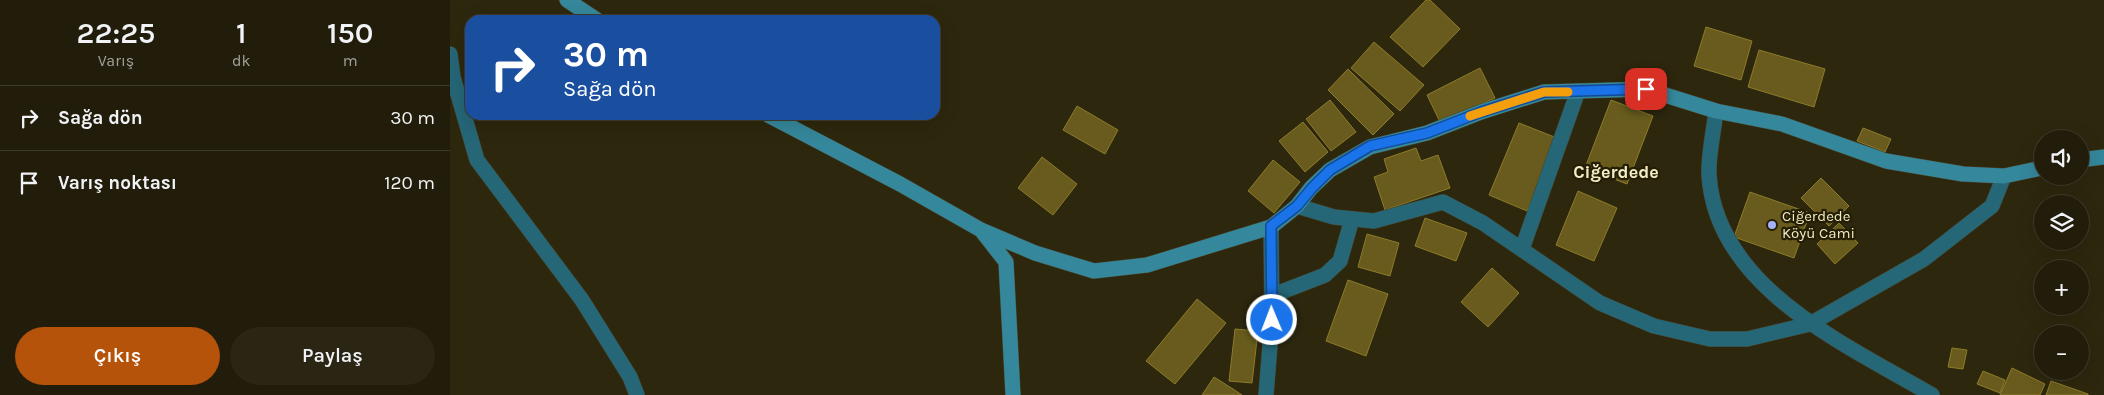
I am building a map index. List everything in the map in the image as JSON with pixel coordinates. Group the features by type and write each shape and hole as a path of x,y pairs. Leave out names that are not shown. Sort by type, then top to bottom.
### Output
{"street":[{"path":"567,0 590,15"},
{"path":"450,54 453,77 465,118"},
{"path":"778,120 900,184 981,230 1035,253 1094,271 1147,265 1271,226 1297,206 1330,170 1370,146 1427,133 1481,112 1544,92 1646,89 1716,111 1782,124 1886,162 1963,174 2004,176 2034,170"},
{"path":"1522,249 1578,91"},
{"path":"1716,111 1709,174 1717,219 1739,258 1760,281 1810,324 1932,395"},
{"path":"465,120 477,160 582,300 630,377 637,395"},
{"path":"2089,159 2104,157"},
{"path":"1297,206 1334,217 1374,221 1443,202 1483,223 1600,302 1654,326 1710,339 1747,339 1810,324 1924,259 1992,206 2004,176"},
{"path":"1271,296 1325,275 1340,261 1352,219"},
{"path":"1266,395 1272,320 1271,226"},
{"path":"981,230 1006,262 1012,395"}],"building":[{"path":"1426,0 1430,0 1460,29 1423,67 1390,37"},
{"path":"1706,27 1752,41 1741,80 1694,66"},
{"path":"1374,42 1424,85 1400,111 1351,68"},
{"path":"1759,50 1825,69 1814,107 1748,87"},
{"path":"1480,68 1495,98 1441,124 1427,95"},
{"path":"1348,69 1394,114 1373,135 1328,90"},
{"path":"1330,100 1356,132 1331,151 1306,119"},
{"path":"1611,100 1653,116 1627,184 1585,168"},
{"path":"1077,106 1118,130 1105,154 1063,130"},
{"path":"1303,122 1328,152 1305,172 1279,141"},
{"path":"1519,123 1557,138 1527,211 1489,195"},
{"path":"1863,128 1891,139 1885,152 1857,141"},
{"path":"1416,148 1421,161 1438,155 1450,188 1385,210 1374,177 1388,172 1384,159"},
{"path":"1042,157 1077,184 1053,215 1018,188"},
{"path":"1273,160 1300,182 1274,213 1248,191"},
{"path":"1821,178 1849,206 1829,226 1801,198"},
{"path":"1578,191 1617,208 1594,261 1556,245"},
{"name":"Ciğerdede Köyü Cami","path":"1750,192 1810,213 1794,258 1734,237"},
{"path":"1425,218 1467,233 1456,261 1415,246"},
{"path":"1839,223 1858,243 1835,264 1817,244"},
{"path":"1367,234 1399,243 1390,276 1358,267"},
{"path":"1492,268 1519,293 1488,327 1461,302"},
{"path":"1348,280 1388,294 1366,356 1326,341"},
{"path":"1197,299 1226,323 1175,384 1146,361"},
{"path":"1235,329 1258,331 1252,383 1229,381"},
{"path":"1952,348 1967,350 1963,369 1948,367"},
{"path":"2012,368 2045,384 2040,395 2000,395"},
{"path":"1983,371 2005,380 2000,393 1977,384"},
{"path":"1214,377 1233,389 1242,395 1202,395"},
{"path":"2051,381 2088,394 2088,395 2046,395"}],"slow traffic":[{"path":"1470,116 1544,92 1568,92"}],"place":[{"name":"Ciğerdede Köyü Cami","path":"1772,225"}],"district":[{"name":"Ciğerdede","path":"1616,172"}],"route":[{"path":"1272,320 1271,226 1297,206 1330,170 1370,146 1427,133 1481,112 1544,92 1646,89"}]}
